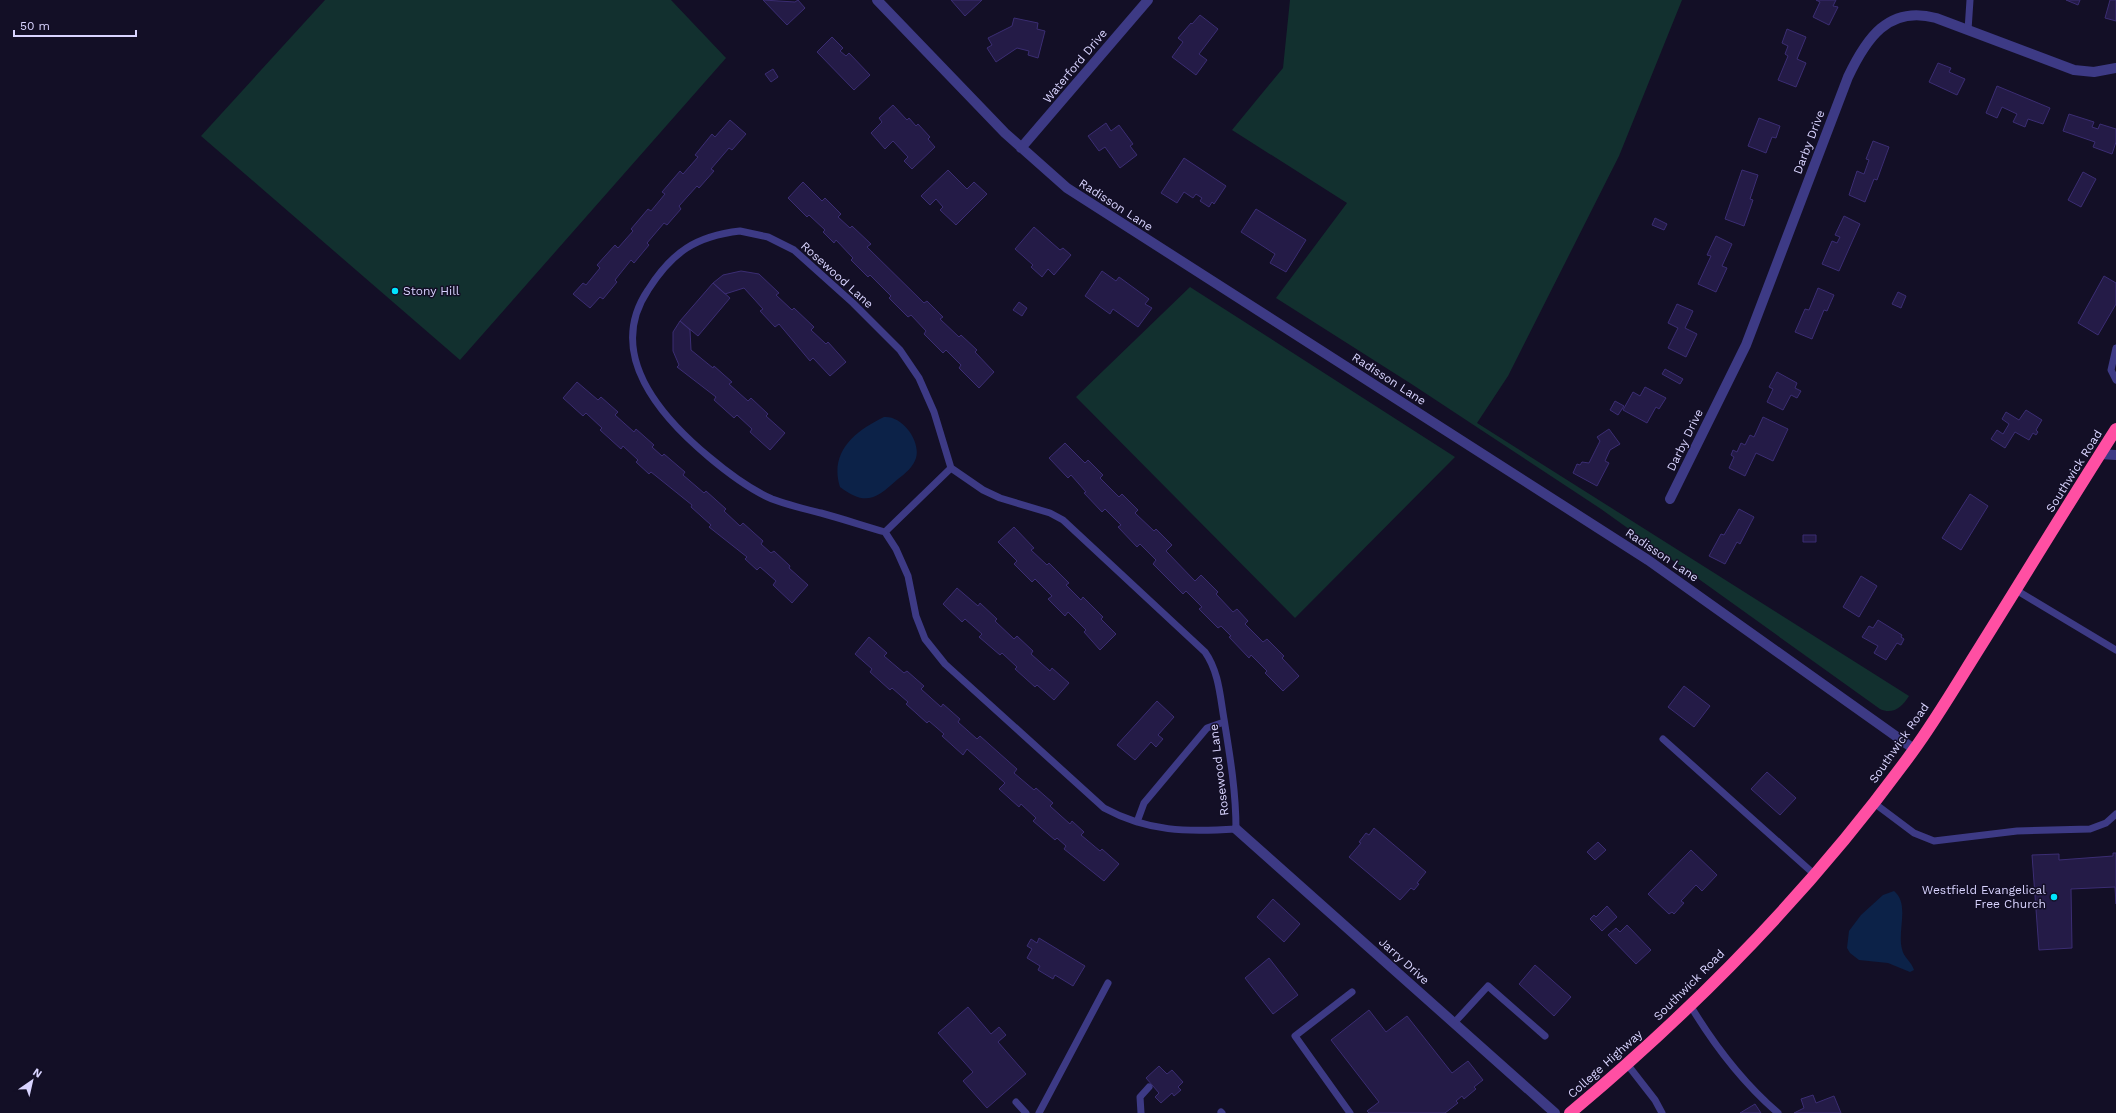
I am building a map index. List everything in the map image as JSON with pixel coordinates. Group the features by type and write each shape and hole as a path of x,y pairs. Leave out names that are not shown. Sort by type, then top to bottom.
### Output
{"highway":[{"name":"Southwick Road","path":"1658,1035 1690,1005 1770,923 1874,803 1914,748 2016,590 2116,429"},
{"name":"College Highway","path":"1570,1113 1658,1035"}],"street":[{"name":"Radisson Lane","path":"877,0 1022,148 1053,176 1081,198 1648,560 1914,748"},
{"name":"Waterford Drive","path":"1022,148 1148,0"},
{"name":"Darby Drive","path":"1670,499 1746,345 1856,60 1878,30 1904,15 1918,14 1968,30 2074,70 2094,72 2116,68"},
{"path":"2100,454 2116,456"},
{"name":"Jarry Drive","path":"1236,829 1555,1113"}],"lane":[{"path":"1968,30 1970,0"},
{"name":"Rosewood Lane","path":"740,231 768,237 803,256 859,309 909,361 919,378 934,412 951,468 982,490 1006,500 1050,513 1063,520 1205,652 1212,662 1217,678 1233,775 1236,829 1179,831 1123,818 1104,808 945,664 925,639 916,616 908,576 896,549 885,532 788,505 755,490 724,470 692,443 659,406 638,369 633,342 633,326 643,297 653,282 675,256 701,239 722,233 740,231"},
{"path":"2116,348 2111,370 2116,380"},
{"path":"885,532 951,468"},
{"path":"2016,590 2116,650"},
{"path":"1137,822 1144,803 1207,728 1224,722"},
{"path":"1663,739 1814,874"},
{"path":"1874,803 1914,832 1934,841 2017,831 2090,829 2106,823 2116,814"},
{"path":"1039,1113 1108,983"},
{"path":"1454,1023 1488,986 1546,1036"},
{"path":"1350,1113 1295,1036 1352,992"},
{"path":"1690,1005 1709,1036 1728,1061 1778,1113"},
{"path":"1627,1064 1655,1100 1662,1113"},
{"path":"1140,1113 1140,1097 1149,1087"},
{"path":"1016,1102 1026,1113"}],"green space":[{"path":"325,0 671,0 726,58 460,360 201,136"},
{"path":"1290,0 1682,0 1619,156 1508,376 1477,423 1909,696 1900,707 1889,711 1880,709 1601,509 1413,385 1276,298 1347,203 1232,130 1283,68"},
{"path":"1190,287 1455,457 1295,618 1076,397"}],"water":[{"path":"884,417 891,417 897,420 909,430 916,444 916,458 909,470 884,491 871,498 857,497 840,487 838,463 841,453 854,436"},
{"path":"1894,891 1899,896 1901,903 1901,942 1903,952 1914,970 1910,972 1888,963 1859,960 1850,953 1847,948 1849,931 1861,915 1883,895"}],"building":[{"path":"763,0 795,2 798,0 805,8 787,25"},
{"path":"951,0 982,0 965,16"},
{"path":"1816,0 1836,0 1833,6 1838,7 1829,25 1813,17 1820,2"},
{"path":"2066,0 2080,0 2078,5"},
{"path":"2110,0 2116,0 2116,21 2105,18"},
{"path":"1200,15 1218,29 1199,54 1207,60 1196,75 1172,57 1183,42 1178,38"},
{"path":"1014,18 1038,23 1037,29 1045,31 1038,58 1028,55 1029,51 1017,48 996,62 987,48 992,45 988,38 1012,26"},
{"path":"1787,29 1806,37 1797,59 1806,63 1796,87 1778,80 1788,56 1785,54 1788,46 1782,43"},
{"path":"832,37 843,48 840,51 846,56 849,53 870,75 854,90 817,52"},
{"path":"1938,63 1951,68 1949,72 1965,79 1957,95 1929,82"},
{"path":"773,69 778,77 771,82 765,74"},
{"path":"1997,86 2050,108 2043,124 2028,119 2025,127 2013,122 2017,114 2002,107 1997,118 1986,113"},
{"path":"893,105 907,120 909,118 916,126 918,124 930,137 928,139 935,147 912,169 904,161 908,157 893,141 885,149 871,133 882,122 879,118"},
{"path":"2069,114 2094,122 2092,127 2098,129 2100,124 2116,129 2116,142 2112,154 2093,147 2095,142 2063,131"},
{"path":"1759,118 1780,126 1776,138 1772,137 1766,153 1748,146"},
{"path":"730,120 746,134 732,150 729,148 711,169 714,171 699,188 697,186 679,206 681,209 667,225 664,223 647,243 649,245 634,263 631,260 615,280 617,282 603,299 600,297 590,308 573,294 583,283 586,285 600,268 597,265 615,245 618,248 633,231 631,229 648,209 651,211 665,194 662,192 680,171 683,174 698,157 695,155 712,134 715,137"},
{"path":"1106,123 1111,131 1119,125 1133,144 1130,146 1137,155 1120,168 1105,147 1099,151 1088,136"},
{"path":"1873,141 1889,147 1877,180 1874,179 1865,202 1849,195 1857,171 1864,174 1869,160 1866,159"},
{"path":"1184,158 1226,186 1214,204 1212,202 1209,207 1200,201 1202,198 1196,194 1193,198 1184,192 1177,203 1161,193"},
{"path":"948,170 967,189 974,182 987,194 956,225 940,210 943,207 936,199 930,205 921,196"},
{"path":"1742,170 1758,175 1750,199 1753,200 1744,226 1725,219"},
{"path":"2083,172 2096,179 2081,207 2068,200"},
{"path":"803,182 822,201 825,198 841,214 838,217 850,228 852,226 871,244 867,247 924,303 927,301 943,317 940,319 959,337 961,335 977,350 975,352 994,372 979,388 959,368 961,365 946,350 943,353 924,334 926,331 911,315 908,317 889,298 891,296 870,275 868,277 851,260 853,258 836,240 834,243 823,232 825,230 809,215 807,217 788,198"},
{"path":"1256,209 1306,240 1286,272 1270,263 1275,254 1241,232"},
{"path":"1844,216 1860,224 1839,271 1822,264 1832,241 1837,243 1840,237 1835,235"},
{"path":"1655,218 1667,224 1664,230 1652,225"},
{"path":"1034,227 1060,250 1063,248 1071,255 1054,275 1048,269 1042,277 1031,267 1033,265 1015,249"},
{"path":"1716,236 1732,244 1722,266 1727,268 1716,292 1698,284 1711,256 1707,255"},
{"path":"741,271 759,274 779,293 776,295 792,310 794,308 814,327 811,330 826,344 828,342 846,362 830,376 813,358 810,361 779,324 775,327 760,311 763,309 744,288 725,294 713,283 723,275"},
{"path":"1102,271 1116,281 1119,277 1149,299 1145,304 1152,308 1138,327 1113,309 1110,314 1085,296"},
{"path":"2104,276 2116,283 2116,304 2098,335 2078,323"},
{"path":"713,283 730,298 698,336 680,321"},
{"path":"1818,288 1834,295 1827,311 1824,310 1812,339 1795,332 1805,309 1809,310"},
{"path":"1898,292 1906,296 1901,308 1892,304"},
{"path":"1019,302 1027,308 1022,316 1013,310"},
{"path":"1677,304 1693,311 1685,328 1697,334 1686,357 1668,348 1678,328 1668,323"},
{"path":"680,321 690,330 691,350 713,368 714,366 732,382 729,384 748,401 751,398 768,414 766,416 785,433 770,450 750,432 752,429 737,415 734,418 714,400 716,397 677,367 679,365 673,351 673,332"},
{"path":"1665,369 1683,379 1680,384 1662,374"},
{"path":"1777,372 1797,383 1795,388 1801,391 1797,398 1791,395 1783,410 1767,402 1773,389 1769,387"},
{"path":"577,382 598,400 601,397 618,412 615,415 634,432 636,429 654,445 652,447 662,456 664,454 685,472 683,475 704,493 706,491 726,509 724,511 740,526 743,523 763,541 761,544 771,553 774,551 790,566 789,568 808,585 792,603 773,585 776,581 760,567 757,570 745,559 747,557 709,527 711,525 691,507 692,505 651,472 649,474 636,462 638,460 623,446 621,449 600,430 602,428 586,413 583,416 563,398"},
{"path":"1645,387 1666,398 1659,409 1656,407 1647,423 1623,410 1633,392 1640,396"},
{"path":"1615,401 1624,406 1618,415 1610,410"},
{"path":"2026,410 2042,420 2036,430 2038,432 2036,435 2033,433 2029,440 2015,432 2005,448 1991,439 1997,430 2003,434 2009,424 2002,419 2006,412 2019,420"},
{"path":"1763,417 1788,429 1773,461 1756,453 1745,476 1729,468 1734,457 1731,455 1733,450 1737,452 1741,443 1745,445 1750,435 1754,437"},
{"path":"1609,429 1620,444 1610,450 1605,461 1609,463 1597,486 1573,473 1577,464 1580,465 1582,462 1589,463 1600,441 1597,437"},
{"path":"1065,443 1085,463 1088,460 1103,475 1100,478 1119,497 1122,494 1138,510 1135,513 1154,531 1156,529 1172,545 1166,551 1195,581 1201,575 1218,592 1216,594 1233,612 1237,609 1248,621 1245,624 1263,642 1267,639 1284,656 1282,658 1299,676 1283,691 1265,673 1267,671 1251,655 1249,658 1229,637 1231,636 1221,626 1218,628 1199,609 1202,607 1186,591 1183,594 1153,564 1156,560 1140,544 1137,547 1118,527 1121,525 1105,509 1102,512 1084,493 1086,492 1071,475 1068,478 1049,458"},
{"path":"1970,494 1988,506 1961,550 1942,538"},
{"path":"1739,509 1754,517 1740,544 1737,542 1725,564 1709,556 1721,534 1724,535"},
{"path":"1014,527 1034,548 1031,550 1047,565 1049,563 1069,583 1066,585 1081,600 1083,597 1103,617 1101,619 1116,634 1100,650 1084,632 1086,630 1068,612 1065,616 1048,599 1052,596 1035,579 1032,582 1014,564 1017,561 998,542"},
{"path":"1803,535 1816,535 1816,542 1803,542"},
{"path":"1861,576 1877,586 1859,617 1843,607"},
{"path":"957,588 978,606 980,603 997,619 995,621 1014,639 1017,636 1033,651 1031,654 1050,671 1052,668 1069,683 1054,700 1037,685 1035,687 1015,669 1017,667 1002,653 1000,655 979,637 982,634 965,619 962,622 943,604"},
{"path":"1878,620 1902,635 1901,637 1904,639 1901,645 1897,643 1886,660 1874,653 1878,646 1862,637 1869,626 1873,628"},
{"path":"869,637 887,653 884,656 904,673 907,671 924,686 921,689 941,707 943,704 960,719 958,722 977,739 980,736 1017,769 1014,773 1034,790 1036,788 1053,803 1050,806 1070,824 1072,821 1084,832 1081,835 1100,851 1102,849 1119,864 1104,881 1064,849 1066,846 1057,838 1055,840 1033,821 1036,818 1021,804 1019,807 999,789 1005,783 967,749 963,755 942,736 944,734 929,721 927,723 906,704 908,702 892,688 890,690 870,672 872,669 855,654"},
{"path":"1684,686 1710,706 1694,727 1668,707"},
{"path":"1157,701 1174,717 1158,735 1163,739 1156,747 1151,742 1135,760 1117,745"},
{"path":"1767,772 1796,798 1780,815 1751,789"},
{"path":"1374,828 1426,872 1417,883 1419,884 1414,890 1411,888 1400,900 1349,857 1361,843 1359,842 1366,833 1369,835"},
{"path":"1598,842 1606,850 1595,860 1587,852"},
{"path":"1691,850 1717,875 1702,891 1696,885 1681,901 1684,903 1674,914 1672,912 1669,914 1648,894"},
{"name":"Westfield Evangelical Free Church","path":"2113,853 2116,853 2116,904 2115,887 2071,889 2072,948 2039,950 2032,855 2059,854 2059,860 2113,856"},
{"path":"1273,899 1300,924 1284,942 1257,917"},
{"path":"1607,906 1617,917 1602,931 1590,919 1594,915 1596,917"},
{"path":"1627,925 1651,950 1636,964 1608,935 1616,928 1620,932"},
{"path":"1039,938 1085,966 1073,986 1055,975 1053,979 1038,970 1040,966 1027,958 1032,949 1027,946 1031,939 1037,943"},
{"path":"1269,958 1298,995 1273,1014 1245,978"},
{"path":"1535,965 1571,997 1554,1016 1519,984"},
{"path":"968,1007 991,1034 999,1027 1006,1035 998,1042 1026,1074 987,1108 963,1081 973,1072 938,1033"},
{"path":"1369,1010 1386,1032 1407,1016 1452,1073 1468,1061 1483,1080 1474,1087 1476,1089 1464,1099 1462,1096 1456,1101 1458,1103 1445,1113 1369,1113 1367,1111 1379,1102 1331,1040"},
{"path":"1159,1066 1167,1074 1172,1070 1183,1082 1178,1087 1181,1090 1174,1096 1172,1093 1161,1103 1155,1097 1159,1093 1146,1078"},
{"path":"1813,1095 1816,1103 1834,1096 1841,1113 1794,1113 1804,1108 1801,1099"},
{"path":"1755,1104 1761,1113 1740,1113"}],"place":[{"name":"Stony Hill","path":"395,291"},
{"name":"Westfield Evangelical Free Church","path":"2054,897"}]}
